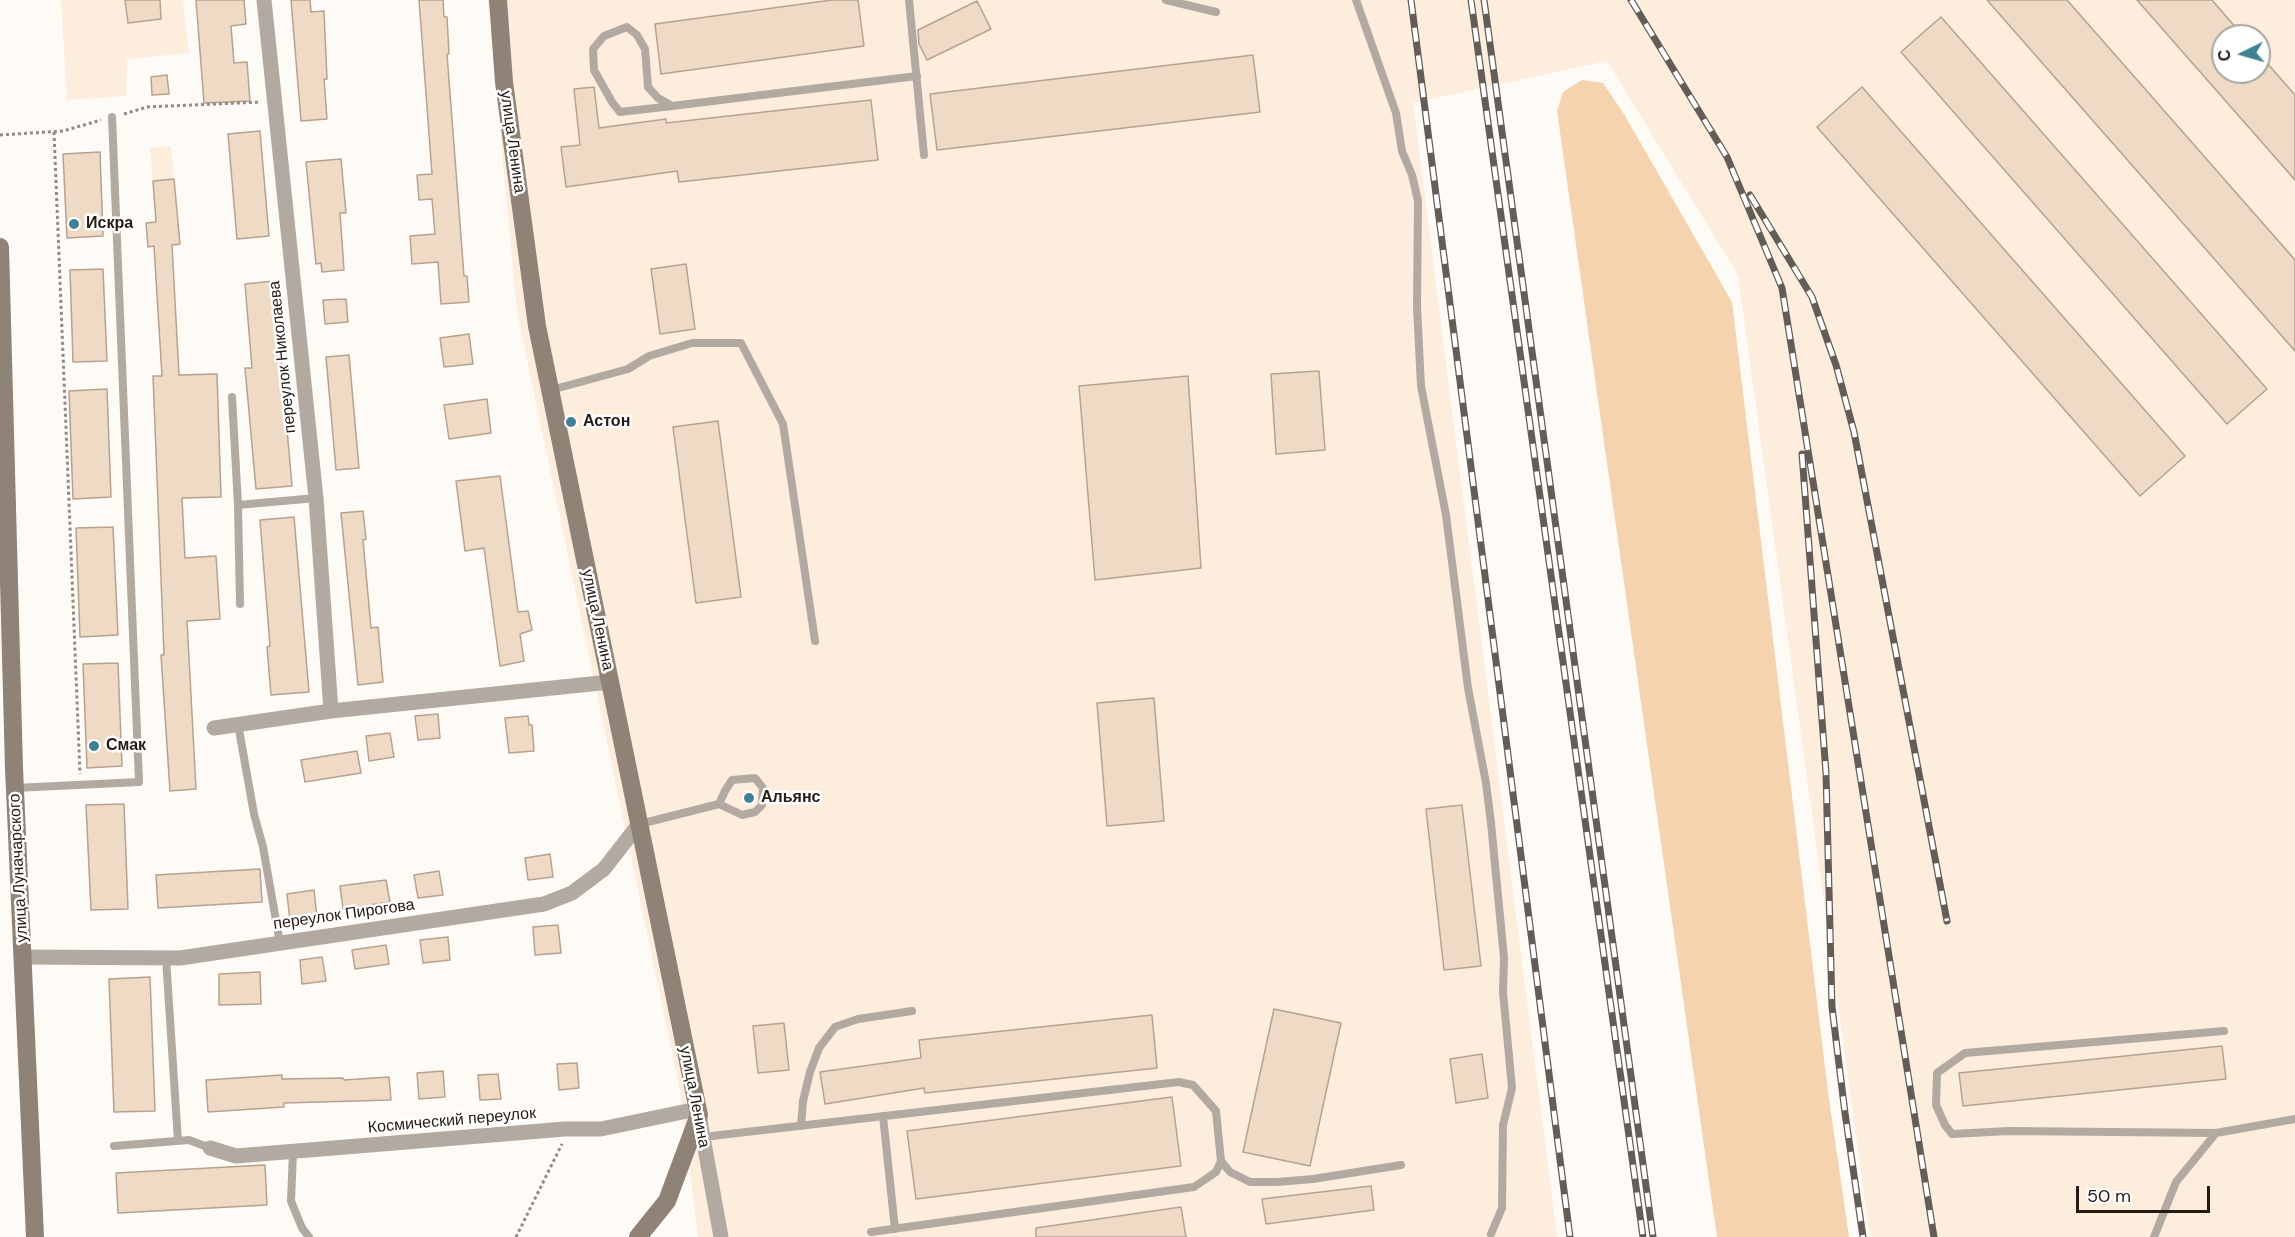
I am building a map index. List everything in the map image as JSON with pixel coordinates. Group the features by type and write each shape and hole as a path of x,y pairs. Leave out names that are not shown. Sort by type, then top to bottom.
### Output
{"main road":[{"name":"улица Ленина","path":"498,0 506,94 537,326 698,1112"},
{"name":"улица Луначарского","path":"0,247 7,788 22,957 35,1237"},
{"path":"638,1237 667,1201 698,1112"}],"street":[{"name":"переулок Николаева","path":"264,0 316,498 331,711"},
{"path":"214,728 331,711 610,682"},
{"name":"переулок Пирогова","path":"22,957 180,958 544,904 572,893 604,869 639,824"},
{"name":"Космический переулок","path":"210,1148 236,1156 293,1152 570,1129 601,1129 698,1112"},
{"name":"улица Ленина","path":"698,1112 721,1237"}],"lane":[{"path":"909,0 924,155"},
{"path":"1166,0 1216,12"},
{"path":"1356,0 1395,113 1401,152 1412,175 1418,201 1417,307 1421,386 1446,515 1468,688 1491,823 1504,958 1503,992 1512,1088 1503,1125 1502,1208 1491,1234"},
{"path":"672,106 658,98 648,87 645,49 637,35 627,27 604,36 593,49 594,70 620,112 672,106 916,76"},
{"path":"7,788 139,782 112,117"},
{"path":"550,390 628,369 648,356 692,343 741,343 783,424 815,641"},
{"path":"232,398 238,505 240,604"},
{"path":"238,505 316,498"},
{"path":"238,724 280,943"},
{"path":"639,824 720,804 742,815 755,812 762,805 763,788 755,778 732,780 724,791 720,804"},
{"path":"166,958 178,1141"},
{"path":"801,1126 803,1101 810,1072 819,1048 835,1027 858,1019 912,1011"},
{"path":"2224,1031 1965,1053 1937,1073 1936,1105 1952,1134 2009,1131 2216,1133 2295,1119"},
{"path":"703,1137 1179,1082 1193,1085 1216,1111 1221,1161 1216,1172 1194,1186 871,1232"},
{"path":"883,1116 895,1229"},
{"path":"2154,1237 2176,1182 2216,1133"},
{"path":"114,1146 189,1140 210,1148"},
{"path":"293,1152 291,1201 302,1228 309,1237"},
{"path":"1221,1161 1230,1172 1250,1182 1313,1179 1401,1165"}],"path":[{"path":"0,135 63,131 147,107 274,101"},
{"path":"54,132 80,785"},
{"path":"516,1237 570,1129"}],"shaded area":[{"path":"61,0 183,0 189,53 127,59 126,96 67,100"},
{"path":"488,0 2295,0 2295,1237 1870,1237 1738,275 1607,61 1413,103 1557,1237 698,1237 679,1086 517,312"},
{"path":"1582,80 1603,83 1624,114 1732,302 1828,1092 1849,1237 1717,1237 1557,111 1563,92"},
{"path":"171,146 174,179 153,181 150,148"}],"building":[{"path":"125,0 160,0 161,19 128,23"},
{"path":"196,0 244,0 246,24 231,26 234,63 247,62 250,101 204,103"},
{"path":"291,0 310,0 311,12 324,11 327,79 324,79 327,119 301,121"},
{"path":"419,0 443,0 444,17 447,17 449,54 447,54 464,276 467,276 469,302 441,304 438,262 412,264 410,236 435,234 432,199 419,200 417,175 432,174"},
{"path":"832,0 858,0 864,46 661,74 655,24"},
{"path":"1987,0 2067,0 2295,260 2295,351"},
{"path":"2137,0 2212,0 2233,24 2211,24 2211,84 2271,84 2271,68 2295,95 2295,180"},
{"path":"977,1 991,29 927,60 919,44 918,30"},
{"path":"1941,17 2267,389 2227,424 1901,52"},
{"path":"1253,55 1260,112 937,150 930,94"},
{"path":"167,75 169,94 152,95 151,77"},
{"path":"594,87 599,128 666,119 666,123 871,100 878,160 679,182 677,171 566,187 561,147 580,145 574,89"},
{"path":"1862,87 2185,456 2140,496 1817,127"},
{"path":"260,131 269,236 237,239 228,134"},
{"path":"100,152 103,236 67,238 63,154"},
{"path":"341,159 346,213 340,213 344,270 322,272 321,263 316,264 306,162"},
{"path":"174,179 180,244 172,245 179,375 217,374 221,497 182,498 185,558 216,556 220,619 187,621 196,789 170,791 161,655 164,655 153,376 162,376 154,246 148,247 146,223 156,222 153,181"},
{"path":"686,264 695,329 660,334 651,269"},
{"path":"103,269 107,361 73,362 70,270"},
{"path":"274,281 292,486 256,489 245,368 252,368 245,284"},
{"path":"346,299 348,322 325,324 323,300"},
{"path":"469,334 473,364 444,367 440,338"},
{"path":"349,355 359,468 336,470 326,357"},
{"path":"1319,371 1325,450 1276,454 1271,374"},
{"path":"1188,376 1201,568 1095,580 1079,386"},
{"path":"107,389 111,497 73,499 69,391"},
{"path":"487,399 491,433 449,439 444,405"},
{"path":"718,421 741,597 696,603 673,427"},
{"path":"500,476 518,612 528,611 532,630 520,634 524,661 500,666 484,548 465,551 456,481"},
{"path":"363,511 366,539 363,540 371,628 378,627 383,682 358,685 341,513"},
{"path":"294,517 309,692 271,695 267,647 270,646 260,520"},
{"path":"113,527 118,635 80,637 76,528"},
{"path":"118,663 122,766 87,768 83,664"},
{"path":"1154,698 1164,821 1107,826 1097,703"},
{"path":"438,714 440,738 418,740 415,716"},
{"path":"528,716 529,725 532,725 534,751 509,753 505,718"},
{"path":"390,733 394,757 369,761 366,736"},
{"path":"357,751 361,773 305,782 301,760"},
{"path":"124,804 128,909 91,910 86,805"},
{"path":"1462,805 1481,966 1444,970 1426,809"},
{"path":"550,854 553,877 528,880 525,858"},
{"path":"260,869 262,902 158,908 156,875"},
{"path":"439,871 443,895 418,898 414,875"},
{"path":"386,880 390,902 343,909 340,886"},
{"path":"314,890 317,917 290,921 287,894"},
{"path":"558,925 561,953 535,955 533,927"},
{"path":"448,937 450,960 423,963 420,940"},
{"path":"386,945 389,964 355,969 352,950"},
{"path":"322,957 326,981 302,984 300,960"},
{"path":"260,972 261,1004 219,1005 219,974"},
{"path":"150,977 155,1111 114,1112 109,979"},
{"path":"1274,1009 1341,1023 1310,1166 1243,1152"},
{"path":"1152,1015 1157,1068 925,1093 924,1088 825,1104 820,1072 921,1058 919,1040"},
{"path":"784,1023 789,1070 758,1073 753,1026"},
{"path":"2222,1046 2226,1079 1963,1106 1959,1073"},
{"path":"1482,1054 1488,1098 1456,1103 1450,1059"},
{"path":"577,1063 579,1088 559,1090 557,1064"},
{"path":"443,1071 445,1097 419,1099 417,1073"},
{"path":"498,1074 501,1099 480,1100 478,1075"},
{"path":"282,1075 282,1079 343,1078 344,1080 389,1077 391,1100 284,1103 284,1107 208,1112 206,1080"},
{"path":"1172,1097 1181,1166 916,1199 907,1131"},
{"path":"265,1165 267,1205 118,1213 116,1173"},
{"path":"1371,1186 1374,1210 1266,1224 1262,1199"},
{"path":"1181,1207 1186,1237 1036,1237 1036,1228"}],"railway":[{"path":"1411,0 1570,1237"},
{"path":"1471,0 1643,1237"},
{"path":"1484,0 1653,1237"},
{"path":"1631,0 1727,157 1782,288 1934,1237"},
{"path":"1750,195 1812,297 1836,365 1854,432 1947,921"},
{"path":"1802,454 1826,773 1832,1007 1863,1237"}],"place":[{"name":"Искра","path":"74,224"},
{"name":"Астон","path":"571,422"},
{"name":"Смак","path":"94,746"},
{"name":"Альянс","path":"749,798"}]}
